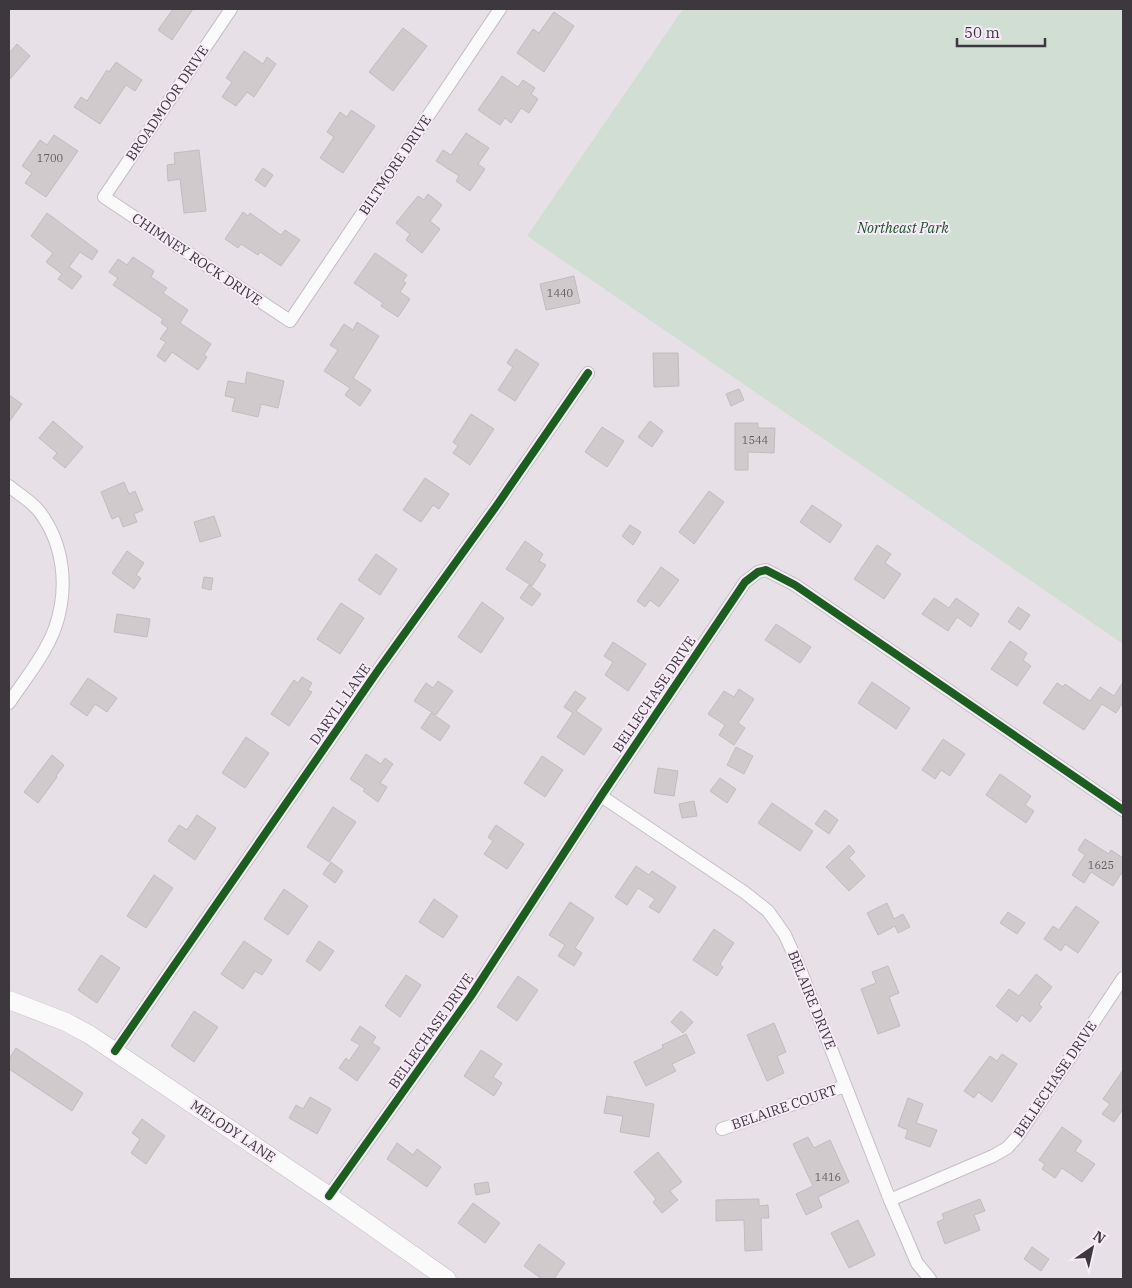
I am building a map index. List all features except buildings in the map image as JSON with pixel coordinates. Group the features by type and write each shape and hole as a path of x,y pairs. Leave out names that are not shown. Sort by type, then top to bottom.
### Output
{"street":[{"name":"BROADMOOR DRIVE","path":"104,197 231,9"},
{"name":"BILTMORE DRIVE","path":"290,321 500,9"},
{"name":"CHIMNEY ROCK DRIVE","path":"104,197 290,321"},
{"name":"DARYLL LANE","path":"115,1051 379,669 497,505 588,373"},
{"path":"9,486 38,509 49,527 58,546 64,584 55,628 44,651 9,703"},
{"name":"BELLECHASE DRIVE","path":"329,1196 471,996 601,796 745,582 758,572 766,570 795,585 1123,810"},
{"name":"BELAIRE DRIVE","path":"601,796 744,892 768,912 785,935 890,1200 918,1263 930,1279"},
{"name":"BELLECHASE DRIVE","path":"890,1200 993,1156 1007,1148 1123,978"},
{"name":"MELODY LANE","path":"9,1000 66,1022 90,1035 329,1196 447,1279"},
{"name":"BELAIRE COURT","path":"722,1129 846,1086"}],"green space":[{"name":"Northeast Park","path":"683,9 1120,9 1123,11 1123,644 527,236"}],"cycle path":[{"path":"115,1051 379,669 497,505 588,373"},
{"path":"329,1196 471,996 601,796 745,582 758,572 766,570 795,585 1123,810"}]}
